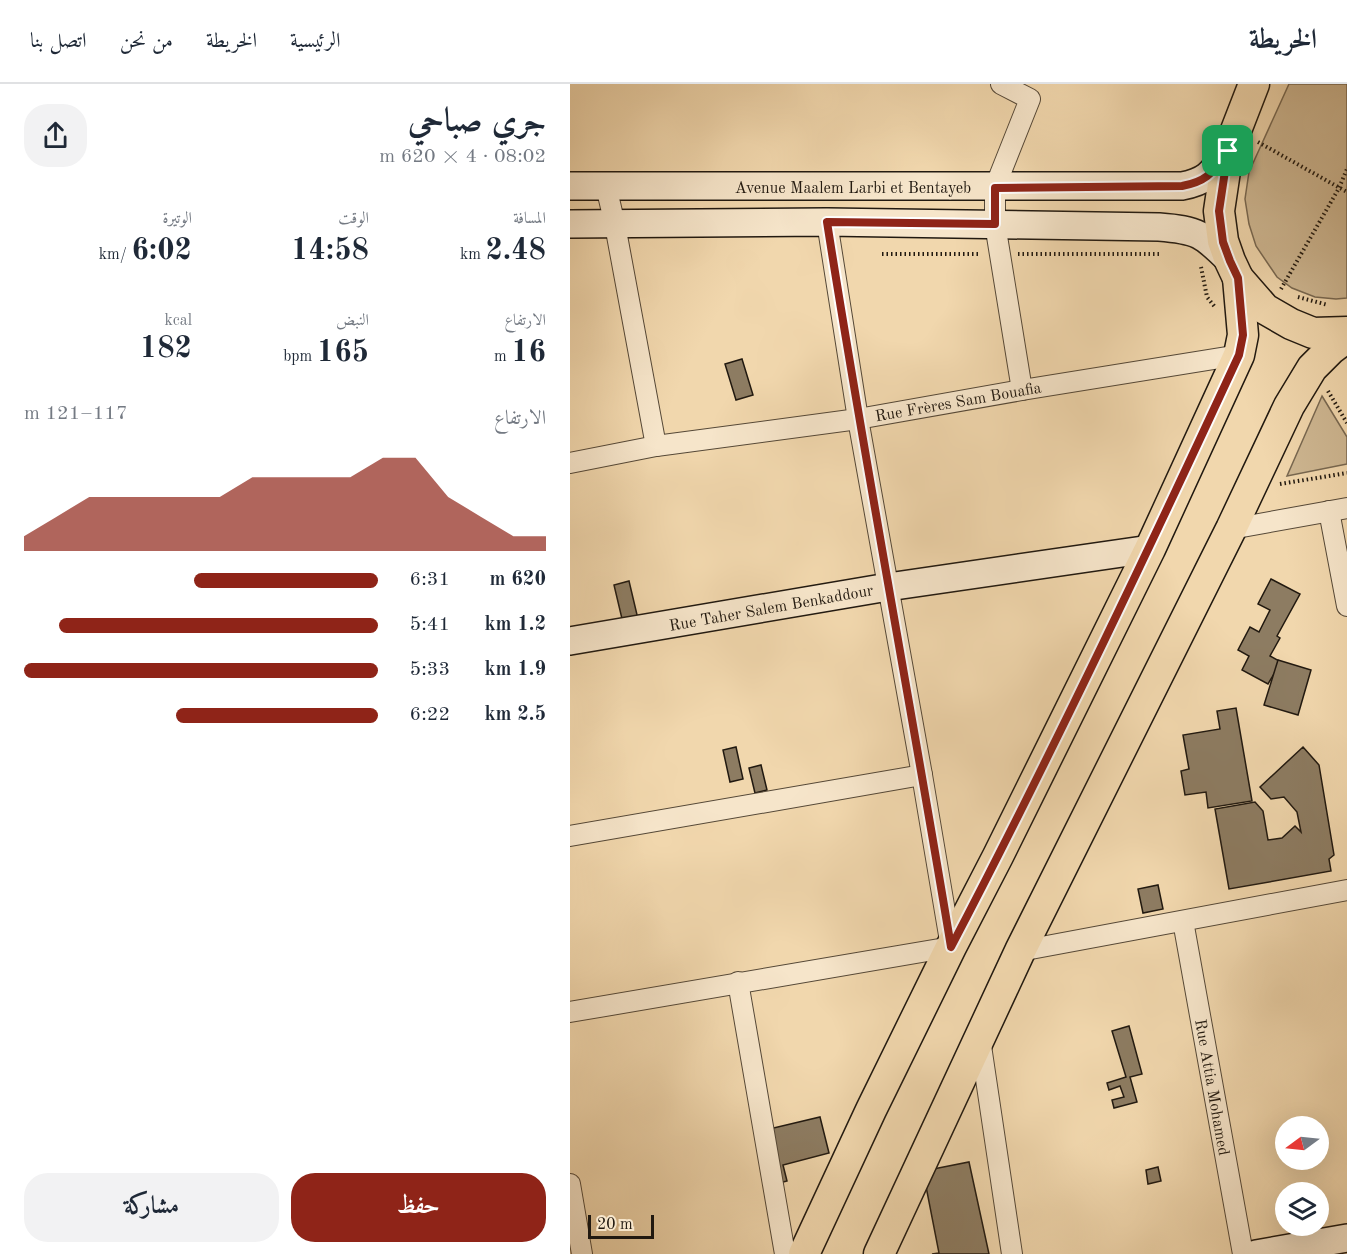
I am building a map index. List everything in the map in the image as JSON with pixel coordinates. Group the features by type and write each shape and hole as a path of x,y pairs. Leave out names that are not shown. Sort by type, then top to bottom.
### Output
{"main road":[{"path":"804,1254 871,1110 1150,549 1239,355 1243,335 1223,268 1223,242 1219,211 1241,150 1254,84"},
{"name":"Avenue Maalem Larbi et Bentayeb","path":"570,186 995,188 1182,186 1205,179 1241,150"},
{"path":"570,224 827,222 1181,229 1201,234 1223,268 1265,309 1313,333 1343,325"},
{"path":"879,1254 1020,951 1231,529 1289,406 1312,368 1331,349 1343,325"},
{"name":"Rue Taher Salem Benkaddour","path":"570,641 888,587 1150,549"},
{"path":"1256,1254 1347,1238"}],"street":[{"path":"1000,84 1034,92 995,188 995,224 1022,390"},
{"path":"606,186 656,446"},
{"path":"570,1012 951,947 858,419 827,222"},
{"name":"Rue Frères Sam Bouafia","path":"570,463 656,446 858,419 1239,355"},
{"path":"1231,529 1338,509 1347,606"},
{"path":"570,836 922,775"},
{"path":"1020,951 1347,890"},
{"name":"Rue Attia Mohamed","path":"1183,921 1243,1254"},
{"path":"738,982 785,1254"},
{"path":"980,1038 1012,1254"},
{"path":"570,1184 582,1254"}],"path":[{"path":"1241,150 1257,141 1262,132"},
{"path":"1257,141 1347,192"},
{"path":"1281,289 1339,188 1347,169"},
{"path":"882,254 1164,254"},
{"path":"1222,312 1207,297 1223,268"},
{"path":"1273,282 1288,293"},
{"path":"1296,296 1326,305 1343,325"},
{"path":"1323,383 1347,423"},
{"path":"1279,485 1347,472"}],"shaded area":[{"path":"1289,84 1347,84 1347,298 1315,297 1292,288 1277,277 1256,246 1249,224 1245,199 1249,172"},
{"path":"1322,396 1347,437 1347,464 1287,476"}],"building":[{"path":"742,359 753,395 736,400 725,364"},
{"path":"1271,579 1300,594 1277,636 1280,638 1270,656 1281,662 1268,684 1242,670 1249,656 1238,650 1250,627 1259,632 1270,610 1258,604"},
{"path":"629,581 638,619 623,623 614,585"},
{"path":"1278,660 1311,670 1298,715 1264,705"},
{"path":"1236,708 1252,801 1208,808 1206,792 1185,795 1181,771 1189,769 1183,735 1220,729 1217,711"},
{"path":"736,747 743,779 730,782 723,750"},
{"path":"1303,747 1319,765 1334,855 1329,859 1331,871 1229,889 1215,809 1255,802 1263,811 1268,840 1282,838 1295,826 1301,832 1297,812 1284,797 1271,799 1260,787"},
{"path":"761,765 767,790 755,793 749,768"},
{"path":"1158,885 1163,909 1143,913 1138,889"},
{"path":"1129,1026 1142,1074 1130,1077 1137,1102 1114,1108 1112,1100 1124,1097 1120,1086 1109,1090 1107,1083 1126,1077 1112,1031"},
{"path":"820,1117 829,1153 783,1165 787,1181 779,1183 765,1130"},
{"path":"969,1162 989,1254 932,1254 939,1253 923,1171"},
{"path":"1158,1167 1161,1181 1148,1184 1146,1170"}],"route":[{"path":"1228,151 1219,211 1223,242 1238,278 1243,335 1239,355 1150,549 951,947 858,419 827,222 995,224 995,188 1182,186 1205,179 1228,151"}]}
